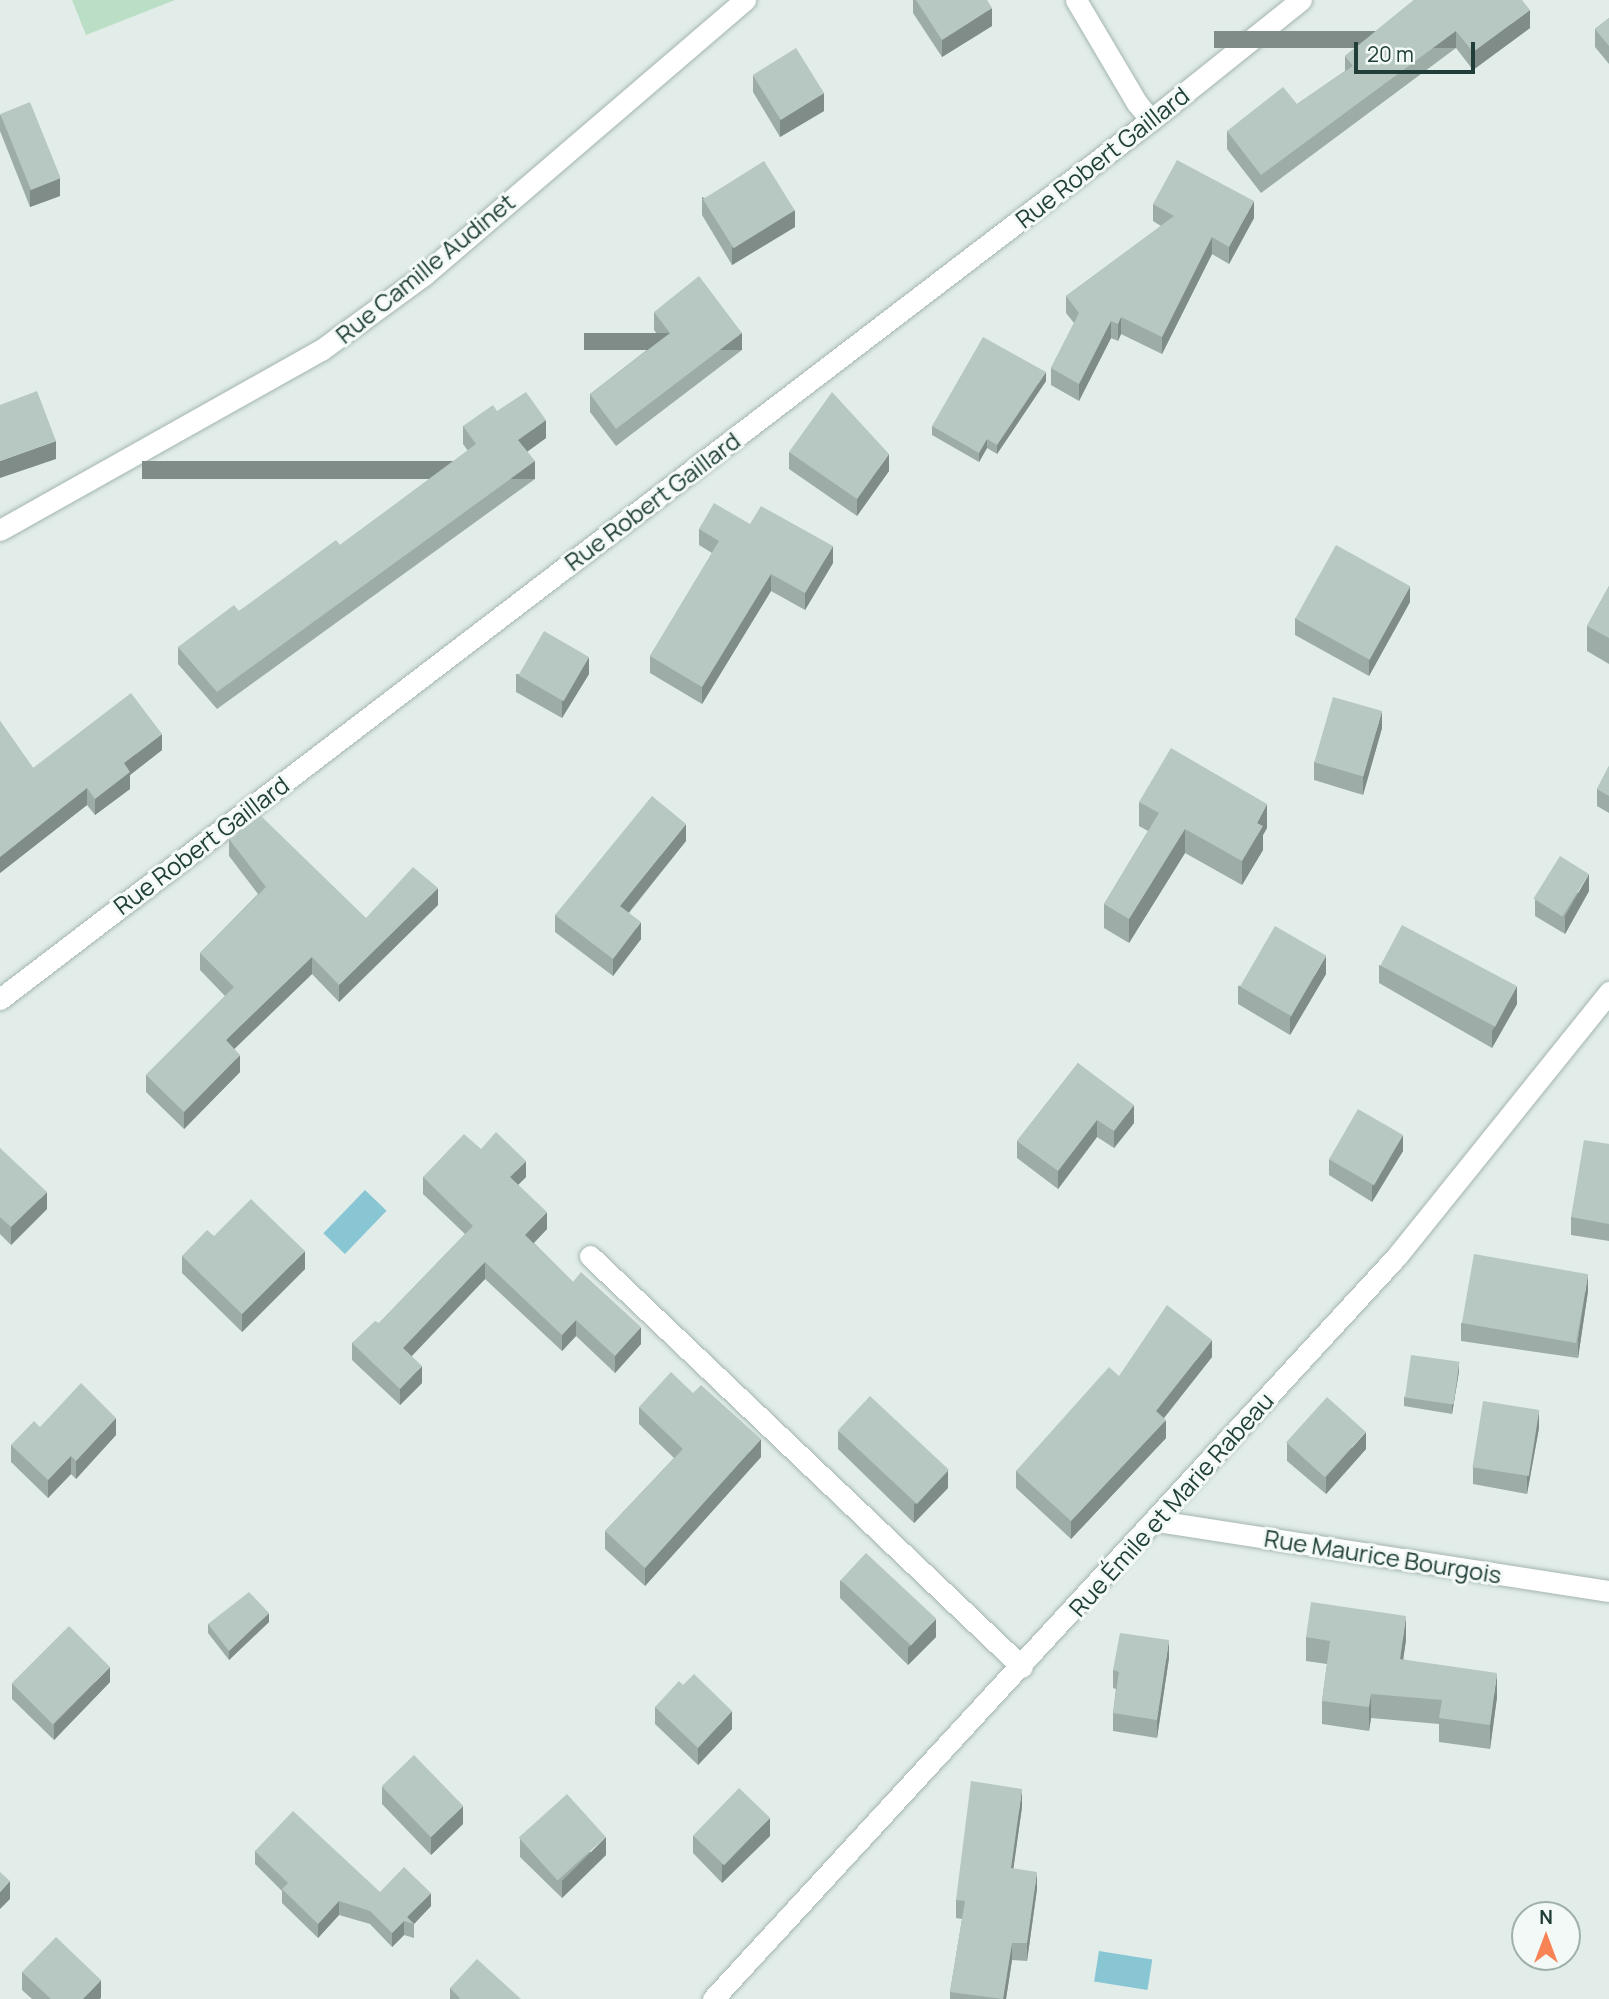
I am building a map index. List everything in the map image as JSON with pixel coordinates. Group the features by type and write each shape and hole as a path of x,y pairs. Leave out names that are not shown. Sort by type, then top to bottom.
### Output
{"street":[{"name":"Rue Camille Audinet","path":"0,530 321,350 424,275 744,0"},
{"path":"1076,0 1137,103 1152,120"},
{"name":"Rue Robert Gaillard","path":"0,999 1152,120 1301,0"},
{"name":"Rue Émile et Marie Rabeau","path":"713,1999 1157,1521 1396,1256 1609,992"},
{"path":"590,1256 1022,1667"},
{"name":"Rue Maurice Bourgois","path":"1157,1521 1609,1591"}],"green space":[{"path":"72,0 175,0 86,35"}],"water":[{"path":"365,1190 387,1211 345,1254 323,1233"},
{"path":"1099,1951 1152,1959 1147,1990 1094,1982"}],"building":[{"path":"916,0 987,0 992,8 942,40"},
{"path":"1414,0 1522,0 1530,10 1473,52 1456,31 1261,175 1227,131 1283,87 1297,104 1353,66 1345,56"},
{"path":"1609,18 1609,46 1595,29"},
{"path":"796,48 824,93 781,120 753,75"},
{"path":"30,102 61,178 31,190 0,114"},
{"path":"1177,160 1254,201 1229,247 1212,237 1162,337 1121,317 1118,324 1111,321 1079,384 1051,368 1079,313 1066,296 1174,216 1153,204"},
{"path":"764,161 795,210 734,248 703,199"},
{"path":"699,276 742,333 616,429 590,394 670,333 654,312"},
{"path":"983,337 1046,372 997,445 987,439 979,453 932,426"},
{"path":"37,391 56,441 0,461 0,405"},
{"path":"526,392 546,420 518,440 535,461 217,692 178,647 234,605 239,611 336,540 340,545 476,444 463,426 493,405 497,411"},
{"path":"832,392 889,454 857,499 789,452"},
{"path":"714,503 750,524 761,506 833,546 805,593 771,574 702,687 650,656 719,541 699,529"},
{"path":"1336,545 1410,586 1370,660 1295,618"},
{"path":"1609,586 1609,638 1587,626"},
{"path":"544,631 589,657 564,701 518,675"},
{"path":"131,693 162,734 124,763 130,772 95,799 87,788 0,857 0,721 33,768"},
{"path":"1333,697 1382,711 1363,776 1314,762"},
{"path":"1171,748 1267,804 1257,823 1263,826 1242,861 1185,829 1129,919 1104,904 1159,813 1139,802"},
{"path":"1609,766 1609,796 1597,789"},
{"path":"652,796 686,824 620,906 641,922 613,959 555,915"},
{"path":"260,815 366,918 413,867 438,888 339,985 312,957 226,1040 240,1055 184,1112 146,1075 234,987 200,953 266,887 229,839"},
{"path":"1560,856 1589,874 1562,916 1534,898"},
{"path":"1402,925 1517,986 1495,1027 1380,966"},
{"path":"1275,926 1326,956 1291,1016 1240,987"},
{"path":"1078,1063 1134,1105 1114,1131 1097,1120 1058,1171 1017,1141"},
{"path":"1358,1109 1403,1135 1374,1185 1329,1159"},
{"path":"496,1132 526,1161 510,1177 547,1212 525,1235 573,1282 581,1272 641,1327 615,1356 576,1320 562,1335 485,1262 403,1348 422,1366 400,1389 352,1343 375,1321 379,1323 473,1226 423,1177 464,1134 481,1149"},
{"path":"1584,1140 1609,1144 1609,1224 1571,1217"},
{"path":"0,1148 47,1192 11,1227 0,1217"},
{"path":"251,1199 305,1251 242,1314 182,1256 207,1230 214,1236"},
{"path":"1474,1254 1588,1274 1576,1343 1462,1323"},
{"path":"1167,1305 1212,1340 1156,1411 1166,1420 1071,1521 1016,1471 1109,1367 1119,1376"},
{"path":"1411,1355 1460,1362 1454,1404 1405,1398"},
{"path":"671,1372 693,1393 701,1385 761,1439 645,1568 605,1531 683,1449 639,1407"},
{"path":"81,1383 116,1418 76,1461 71,1456 48,1480 11,1445 34,1421 40,1427"},
{"path":"870,1396 949,1470 917,1504 838,1430"},
{"path":"1327,1397 1366,1432 1325,1477 1286,1442"},
{"path":"1483,1401 1539,1410 1529,1476 1473,1467"},
{"path":"866,1553 936,1618 911,1646 841,1580"},
{"path":"249,1592 269,1613 229,1651 208,1624"},
{"path":"1311,1602 1406,1616 1400,1659 1497,1673 1490,1725 1439,1718 1442,1700 1371,1694 1369,1707 1322,1701 1330,1641 1306,1637"},
{"path":"69,1626 110,1667 53,1724 12,1683"},
{"path":"1120,1633 1169,1640 1157,1720 1113,1713 1119,1672 1113,1670"},
{"path":"694,1674 732,1711 698,1748 655,1707 679,1681 683,1685"},
{"path":"414,1755 463,1806 431,1837 382,1786"},
{"path":"971,1781 1022,1789 1011,1868 1037,1872 1027,1943 1012,1943 1003,1999 950,1992 965,1901 956,1900"},
{"path":"739,1788 770,1818 724,1865 693,1835"},
{"path":"567,1794 606,1837 558,1881 519,1837"},
{"path":"293,1811 380,1892 404,1867 431,1893 407,1917 414,1924 404,1921 392,1933 370,1911 339,1901 318,1924 282,1889 288,1883 255,1851"},
{"path":"0,1872 10,1881 0,1892"},
{"path":"56,1937 101,1980 83,1999 51,1999 22,1972"},
{"path":"477,1959 521,1999 459,1999 450,1988"}]}
